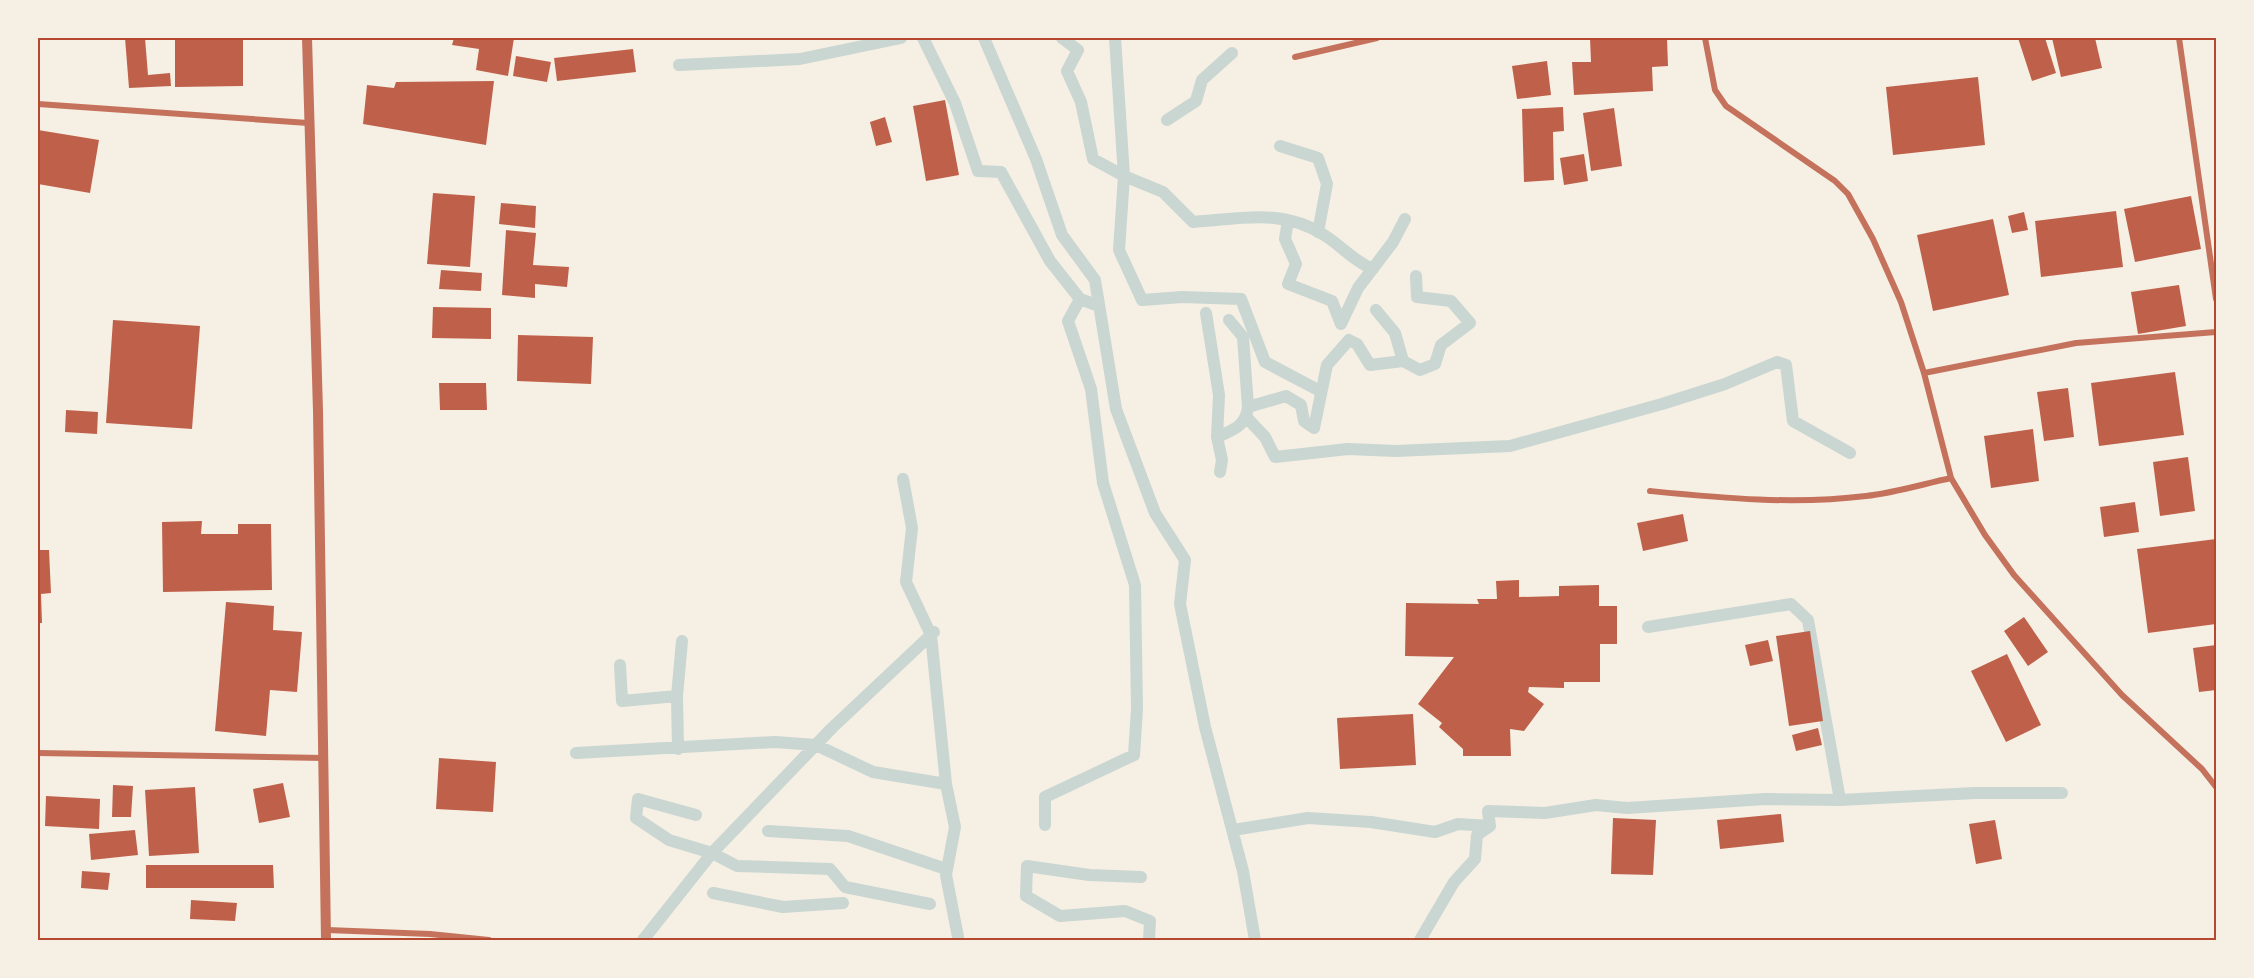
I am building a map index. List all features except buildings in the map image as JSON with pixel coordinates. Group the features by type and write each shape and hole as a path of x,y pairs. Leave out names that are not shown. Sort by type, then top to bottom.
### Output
{"street":[{"path":"307,38 317,355 327,935 430,934 489,940"},
{"path":"1295,57 1377,38"},
{"path":"1705,38 1715,90 1726,106 1835,181 1848,194 1873,239 1901,302 1924,373 1951,478 2014,575 2122,694 2202,769 2217,787"},
{"path":"2179,38 2217,298"},
{"path":"38,104 308,123"},
{"path":"1924,373 2076,343 2217,332"},
{"path":"1650,492 1766,502 1820,500 1868,496 1951,478"},
{"path":"38,753 324,758"}],"waterway":[{"path":"679,65 800,59 901,38"},
{"path":"923,38 955,103 978,171 1001,172 1050,261 1080,299 1099,306"},
{"path":"984,38 1036,159 1062,235 1095,280 1116,409 1155,513 1185,560 1180,604 1205,727 1243,871 1255,940"},
{"path":"1062,38 1078,50 1067,71 1081,102 1093,159 1124,176 1163,192 1193,222 1260,217 1292,221 1324,235 1359,262 1373,269"},
{"path":"1115,38 1124,176 1119,250 1142,300 1182,297 1241,299 1265,362 1320,391"},
{"path":"1167,120 1196,101 1202,80 1232,53"},
{"path":"1280,146 1318,158 1327,184 1318,232"},
{"path":"1288,220 1285,239 1296,264 1288,284 1332,301 1341,324 1358,288 1393,242 1405,219"},
{"path":"1217,437 1242,423 1248,407 1286,396 1301,405 1304,421 1314,428 1327,365 1349,340 1357,344 1370,365 1403,361 1420,370 1435,364 1441,345 1470,323 1451,301 1417,297 1416,276"},
{"path":"1045,825 1045,797 1134,755 1137,709 1135,585 1103,483 1091,389 1068,321 1080,299"},
{"path":"1376,310 1395,333 1403,361"},
{"path":"1206,313 1219,395 1217,437 1222,460 1220,472"},
{"path":"1229,320 1243,337 1248,407"},
{"path":"1247,418 1265,437 1275,457 1348,449 1396,451 1510,446 1662,404 1725,384 1777,362 1786,365 1793,421 1850,453"},
{"path":"903,479 912,528 906,582 931,635 946,784 955,827 946,875 958,937"},
{"path":"1648,627 1791,604 1808,620 1840,800"},
{"path":"643,940 712,853 832,728 934,632"},
{"path":"678,749 677,696 682,641"},
{"path":"620,665 622,701 677,696"},
{"path":"576,753 775,742 816,745 873,772 946,784"},
{"path":"1420,940 1454,882 1475,859 1477,835 1490,826 1488,811 1545,813 1596,805 1627,808 1765,799 1840,800 1975,793 2062,793"},
{"path":"696,815 638,799 636,818 669,840 712,853 737,866 830,869 845,887 930,904"},
{"path":"1233,830 1308,818 1371,822 1435,832 1458,824 1490,826"},
{"path":"768,831 848,836 946,869"},
{"path":"1141,877 1089,875 1027,866 1026,896 1060,916 1125,911 1150,921 1149,940"},
{"path":"713,893 783,907 843,903"}]}
